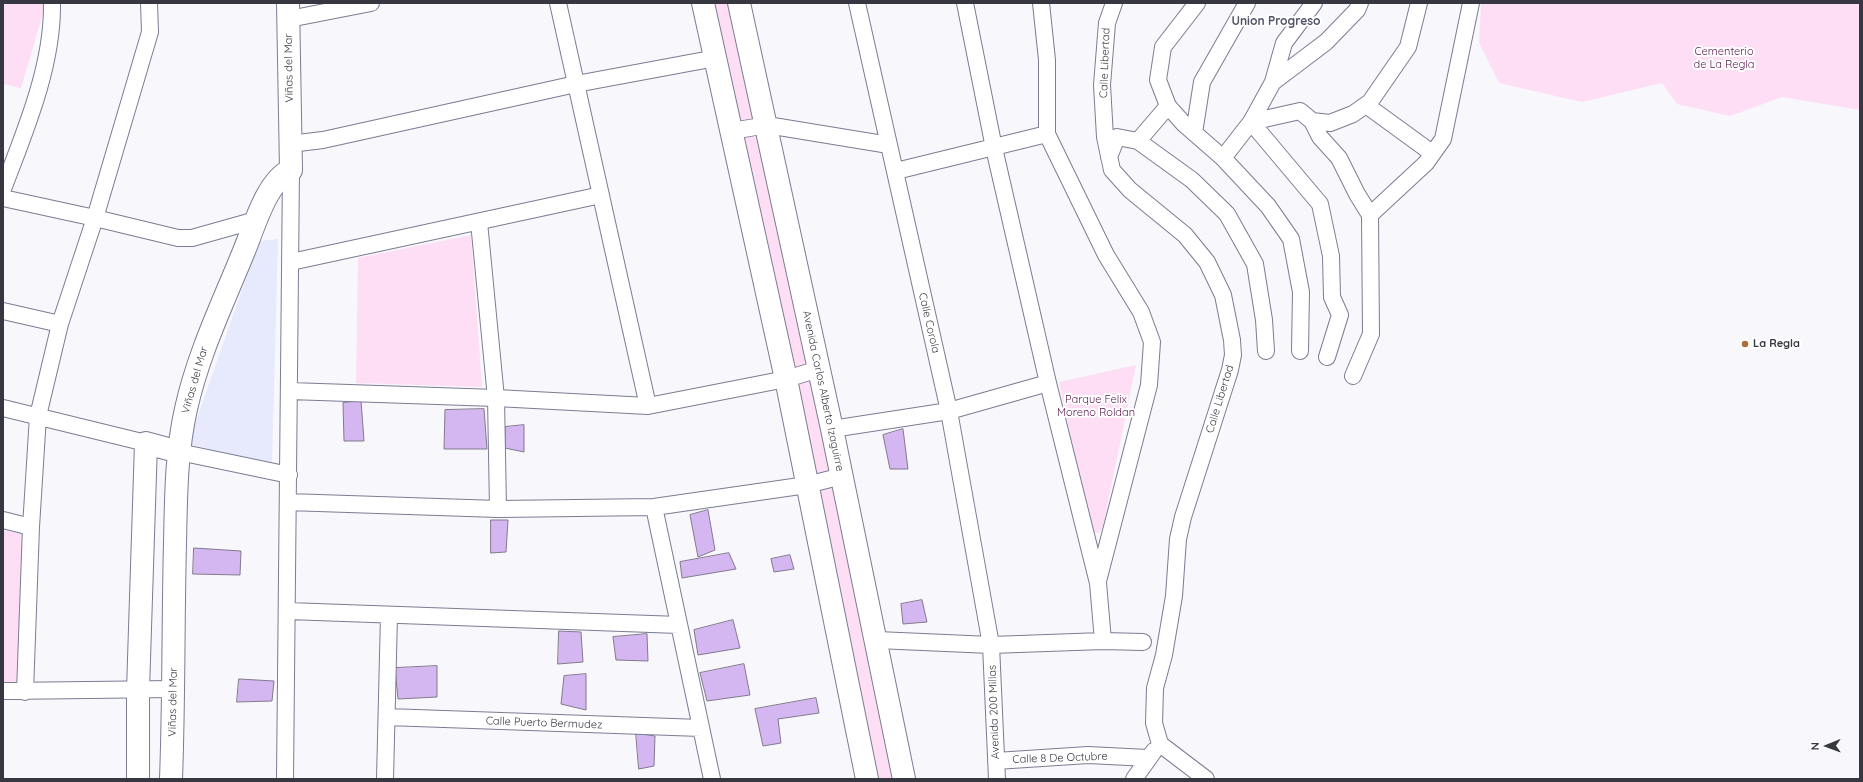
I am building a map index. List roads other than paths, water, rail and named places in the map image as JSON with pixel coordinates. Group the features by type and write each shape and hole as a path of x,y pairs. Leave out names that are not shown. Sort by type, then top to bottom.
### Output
{"main road":[{"path":"703,3 786,378 867,779"},
{"name":"Avenida Carlos Alberto Izaguirre","path":"739,3 767,124 877,640 904,779"},
{"name":"Viñas del Mar","path":"171,779 173,605 179,452 186,409 205,346 256,220 273,184 285,173 291,170 288,11"},
{"path":"138,779 138,690 146,443 179,452"}],"street":[{"path":"3,189 33,110 52,28 52,3"},
{"path":"25,692 31,527 38,416 60,324 95,218 150,32 150,3"},
{"path":"288,11 371,3"},
{"path":"558,3 648,406"},
{"name":"Calle Corola","path":"857,3 949,411 991,645"},
{"path":"965,3 994,148 1048,383 1098,583 1103,641"},
{"path":"1041,3 1047,60 1047,134 1106,255 1141,312 1152,342 1149,385 1098,583"},
{"name":"Calle Libertad","path":"1114,3 1107,23 1102,85 1105,136 1112,170 1130,190 1185,235 1207,262 1223,295 1232,340 1233,355 1230,370 1183,516 1178,539 1174,596 1164,655 1155,688 1154,723 1160,744"},
{"path":"1197,3 1163,47 1158,80 1168,106 1194,133 1223,158 1268,206 1291,239 1301,292 1300,351"},
{"path":"1194,133 1202,82 1247,3"},
{"path":"1223,158 1251,122 1273,82 1284,43 1314,3"},
{"path":"1273,82 1326,42 1357,10 1360,3"},
{"path":"1312,121 1330,123 1353,114 1370,102 1408,47 1419,3"},
{"path":"1370,215 1426,163 1443,139 1471,3"},
{"path":"290,144 323,140 576,84 716,58"},
{"path":"1366,105 1432,153"},
{"path":"1138,140 1168,106"},
{"path":"1251,122 1300,111 1312,121 1320,137 1339,158 1357,194 1370,215 1371,334 1353,376"},
{"path":"1251,122 1320,204 1331,256 1332,297 1340,315 1327,357"},
{"path":"732,131 767,124 890,145"},
{"path":"896,171 1047,134"},
{"path":"1109,157 1117,137 1138,140 1192,180 1227,214 1254,264 1264,320 1266,351"},
{"path":"285,779 288,611 291,170"},
{"path":"291,262 601,195"},
{"path":"3,198 178,238 192,238 256,220"},
{"path":"478,222 496,398 498,509"},
{"path":"3,311 60,324"},
{"path":"290,391 496,398 648,406 786,378 819,369"},
{"path":"832,429 949,411 1048,383"},
{"path":"3,408 146,443"},
{"path":"179,452 289,475"},
{"path":"288,502 498,509 654,507 807,485 842,476"},
{"path":"654,507 712,779"},
{"path":"3,520 31,527"},
{"path":"288,611 679,625"},
{"path":"385,779 389,615"},
{"path":"877,640 991,645 1103,641 1143,642"},
{"name":"Avenida 200 Millas","path":"991,645 997,779"},
{"path":"3,692 173,689"},
{"name":"Calle Puerto Bermudez","path":"387,717 701,728"},
{"path":"1134,779 1148,758 1160,744 1206,779"},
{"name":"Calle 8 De Octubre","path":"996,761 1088,755 1148,758"}],"place":[{"name":"La Regla","path":"1745,344"}],"district":[{"name":"Union Progreso","path":"1276,21"}],"park label":[{"name":"Cementerio de La Regla","path":"1724,58"},
{"name":"Parque Felix Moreno Roldan","path":"1096,406"}]}
